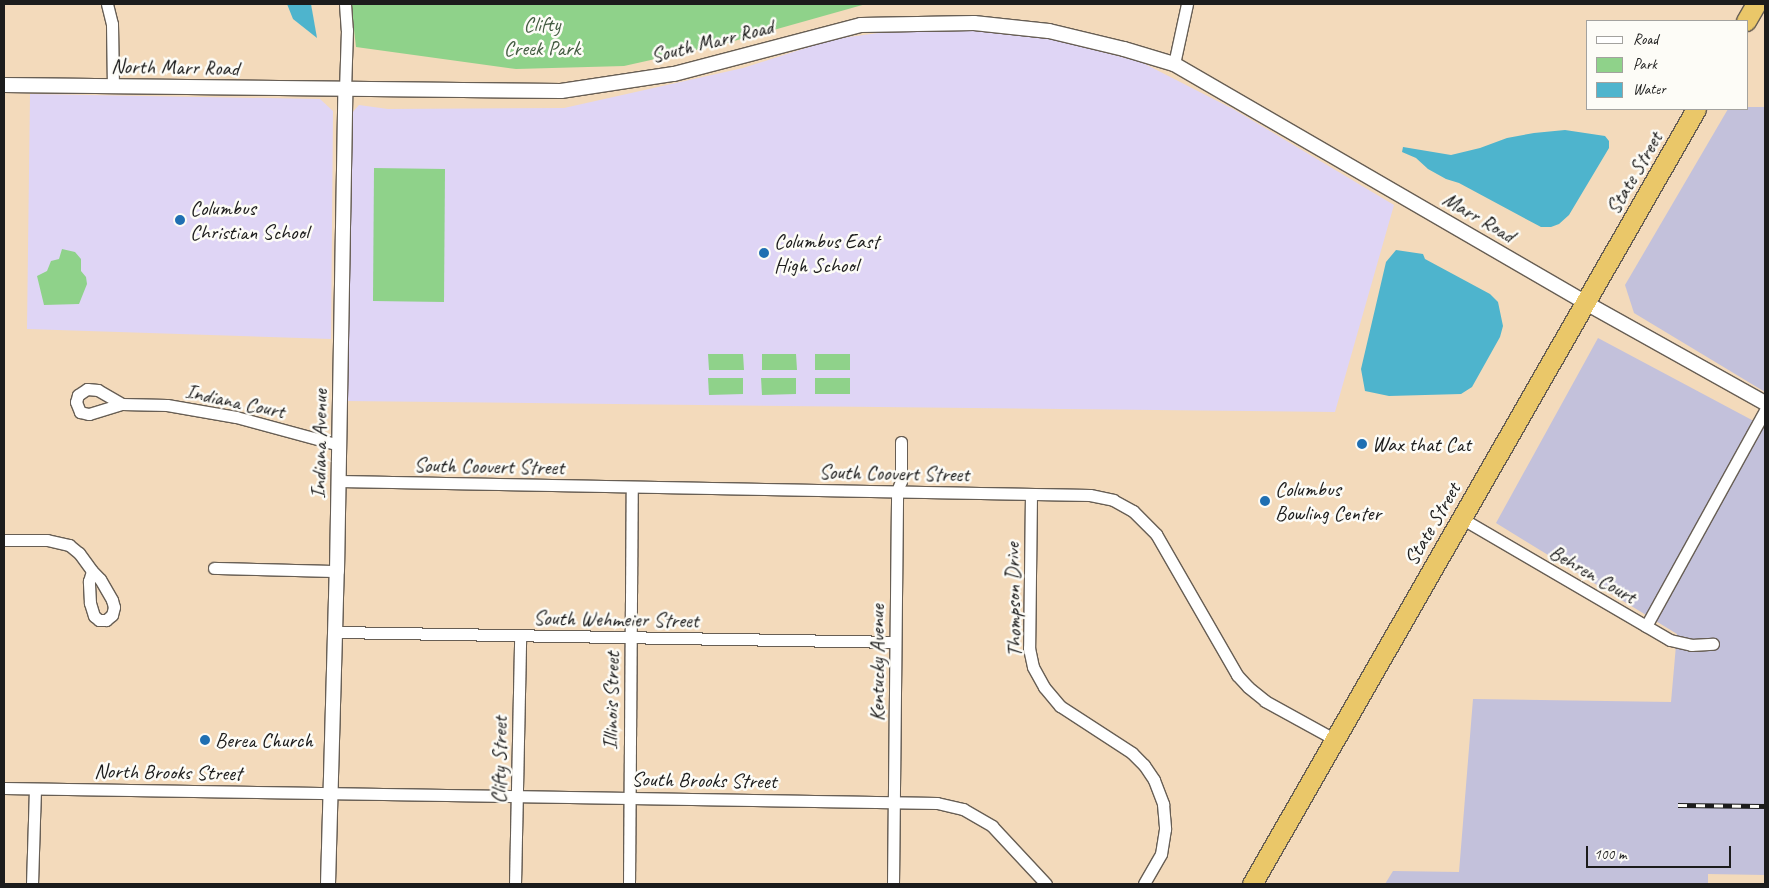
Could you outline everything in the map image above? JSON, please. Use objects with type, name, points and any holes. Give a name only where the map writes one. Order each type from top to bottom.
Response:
[{"type":"highway","points":[[1747,20],[1756,4]]},
{"type":"highway","name":"State Street","points":[[1252,884],[1695,110]]},
{"type":"street","points":[[107,4],[112,24],[113,86]]},
{"type":"street","name":"Indiana Avenue","points":[[328,884],[339,481],[347,30],[345,4]]},
{"type":"street","points":[[1174,64],[1187,4]]},
{"type":"street","name":"South Marr Road","points":[[345,90],[560,91],[674,74],[861,25],[974,23],[1049,32],[1124,48],[1174,64]]},
{"type":"street","name":"Marr Road","points":[[1174,64],[1586,303],[1765,403]]},
{"type":"street","name":"North Marr Road","points":[[4,85],[345,90]]},
{"type":"street","name":"Indiana Court","points":[[122,404],[167,405],[236,417],[339,445]]},
{"type":"street","points":[[1646,626],[1765,410]]},
{"type":"street","name":"Kentucky Avenue","points":[[894,884],[897,491],[901,481],[901,442]]},
{"type":"street","name":"South Coovert Street","points":[[339,481],[632,488],[1090,495],[1113,500],[1133,510],[1156,534],[1237,675],[1265,701],[1334,740]]},
{"type":"street","name":"Illinois Street","points":[[629,884],[628,797],[632,488]]},
{"type":"street","name":"Thompson Drive","points":[[1031,494],[1029,648],[1033,667],[1044,687],[1060,706],[1132,753],[1144,764],[1154,780],[1163,804],[1165,829],[1161,854],[1144,884]]},
{"type":"street","name":"Behren Court","points":[[1461,518],[1670,640],[1691,645],[1713,644]]},
{"type":"street","points":[[4,540],[47,540],[69,545],[79,553],[92,571]]},
{"type":"street","points":[[214,568],[337,571]]},
{"type":"street","name":"South Wehmeier Street","points":[[336,632],[895,642]]},
{"type":"street","name":"Clifty Street","points":[[515,884],[520,636]]},
{"type":"street","name":"North Brooks Street","points":[[4,788],[331,793]]},
{"type":"street","points":[[32,884],[35,789]]},
{"type":"street","name":"South Brooks Street","points":[[331,793],[937,803],[963,808],[992,826],[1046,884]]},
{"type":"shaded area","name":"Columbus East High School","points":[[960,29],[1052,39],[1141,62],[1233,109],[1394,205],[1335,412],[346,401],[351,114],[359,105],[388,109],[564,108],[743,68],[834,39],[886,32]]},
{"type":"shaded area","name":"Columbus Christian School","points":[[30,94],[320,99],[333,111],[331,339],[27,329]]},
{"type":"shaded area","points":[[1749,107],[1765,107],[1765,392],[1634,313],[1625,285],[1727,110],[1749,110]]},
{"type":"shaded area","points":[[1598,338],[1765,427],[1765,875],[1708,874],[1708,884],[1385,884],[1393,871],[1459,872],[1473,699],[1671,702],[1677,634],[1496,523]]},
{"type":"green space","name":"Clifty Creek Park","points":[[351,4],[866,4],[727,43],[624,66],[516,69],[356,47]]},
{"type":"green space","points":[[374,168],[445,169],[444,302],[373,301]]},
{"type":"green space","points":[[62,249],[75,252],[81,259],[81,271],[86,277],[87,284],[79,304],[44,305],[37,276],[47,271],[51,261],[59,259]]},
{"type":"green space","points":[[708,354],[743,354],[744,370],[709,370]]},
{"type":"green space","points":[[762,354],[796,354],[797,370],[762,370]]},
{"type":"green space","points":[[815,354],[850,354],[850,370],[815,370]]},
{"type":"green space","points":[[708,378],[743,378],[743,394],[709,395]]},
{"type":"green space","points":[[761,378],[796,378],[796,394],[762,395]]},
{"type":"green space","points":[[815,378],[850,378],[850,394],[815,394]]},
{"type":"water","points":[[287,4],[311,4],[317,38],[293,19]]},
{"type":"water","points":[[1565,130],[1605,136],[1609,141],[1609,148],[1569,215],[1559,224],[1551,227],[1541,227],[1459,183],[1446,179],[1428,169],[1416,158],[1402,152],[1403,147],[1451,155],[1480,148],[1507,138]]},
{"type":"water","points":[[1396,250],[1423,254],[1425,259],[1490,294],[1498,302],[1503,326],[1500,337],[1472,387],[1461,394],[1389,396],[1365,391],[1361,369],[1386,262]]},
{"type":"railway","points":[[1678,805],[1765,806]]},
{"type":"place","name":"Columbus Christian School","points":[[180,220]]},
{"type":"place","name":"Columbus East High School","points":[[764,253]]},
{"type":"place","name":"Wax that Cat","points":[[1362,444]]},
{"type":"place","name":"Columbus Bowling Center","points":[[1265,501]]},
{"type":"place","name":"Berea Church","points":[[205,740]]}]
